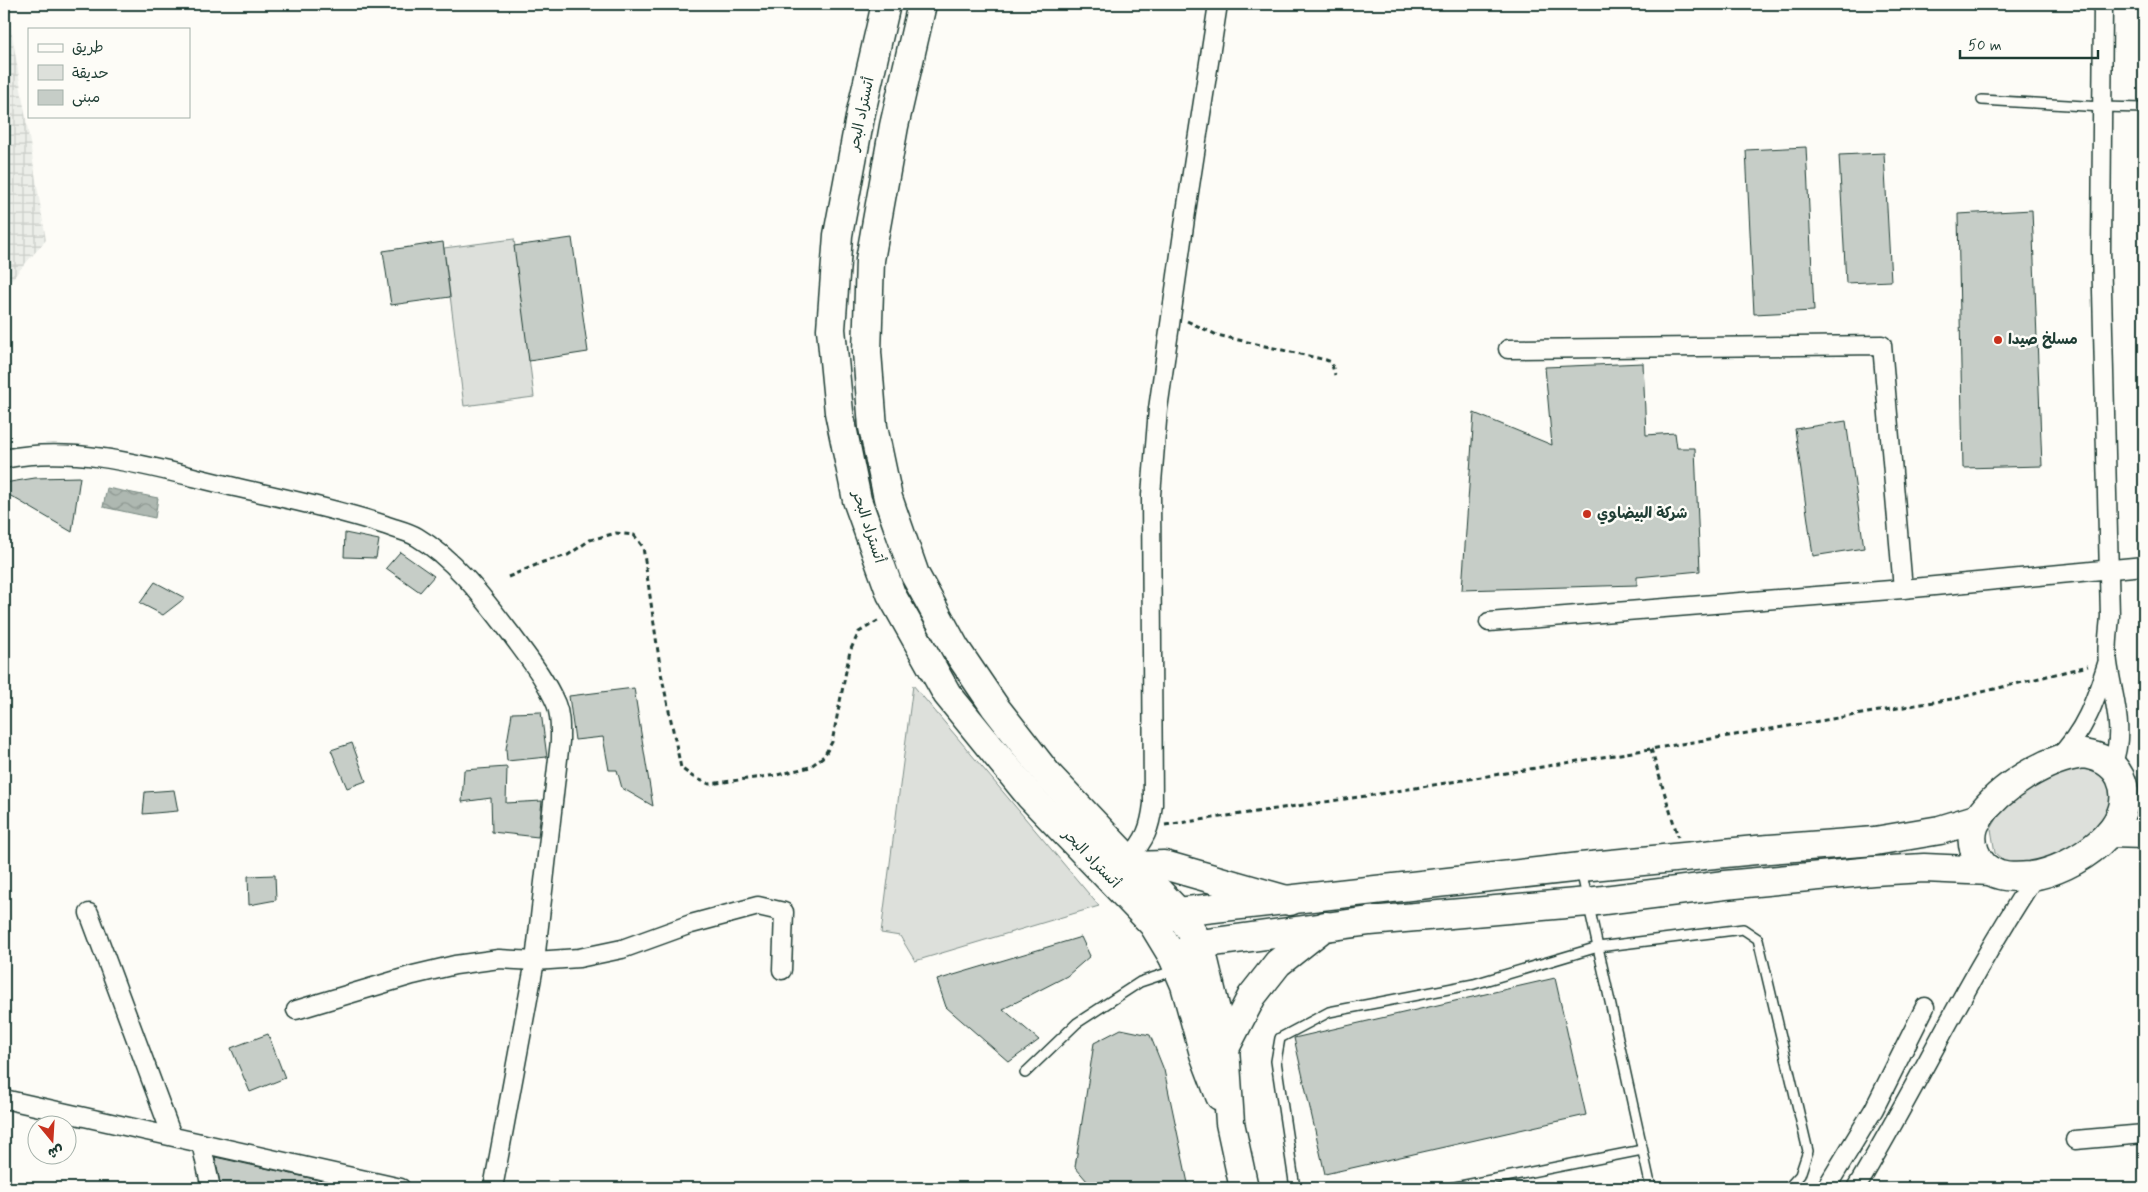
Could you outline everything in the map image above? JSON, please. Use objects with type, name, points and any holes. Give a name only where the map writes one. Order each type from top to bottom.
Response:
[{"type":"main road","name":"أتستراد البحر","points":[[886,4],[861,112],[838,235],[831,329],[839,412],[857,500],[891,594],[947,694],[1030,796],[1153,924],[1176,963],[1185,984],[1204,1054],[1230,1124]]},
{"type":"main road","name":"أتستراد البحر","points":[[922,4],[894,126],[870,260],[867,352],[873,427],[888,498],[915,575],[955,648],[995,707],[1048,775],[1178,912],[1200,944]]},
{"type":"main road","points":[[1176,963],[1200,944],[1325,926],[1588,902],[1725,885],[1924,868],[1991,871],[2009,877],[2036,875],[2071,864],[2091,850],[2109,833],[2124,805],[2125,774],[2094,756],[2083,754],[2056,761],[2014,784],[1979,818],[1973,834],[1972,843],[1978,859],[1991,871]]},
{"type":"main road","points":[[1153,924],[1178,912],[1581,867],[1875,841],[1940,830],[1979,818]]},
{"type":"main road","points":[[2109,833],[2144,834]]},
{"type":"main road","points":[[1132,863],[1164,865],[1290,901]]},
{"type":"main road","points":[[1225,1048],[1252,996],[1278,963],[1325,926]]},
{"type":"main road","points":[[1200,944],[1225,1048],[1230,1124],[1244,1188]]},
{"type":"street","points":[[1132,863],[1150,827],[1153,804],[1151,495],[1158,409],[1218,4]]},
{"type":"street","points":[[2105,5],[2102,107],[2102,250],[2110,616],[2108,661],[2119,726],[2118,747],[2125,774]]},
{"type":"street","points":[[1508,349],[1882,345],[1902,589]]},
{"type":"street","points":[[4,459],[19,456],[94,456],[150,466],[232,487],[324,507],[364,518],[414,536],[433,547],[484,599],[546,683],[557,706],[560,741],[535,961],[493,1188]]},
{"type":"street","points":[[1489,622],[1902,589],[2144,566]]},
{"type":"street","points":[[2056,761],[2078,736],[2087,720],[2095,703],[2108,661]]},
{"type":"street","points":[[1856,1188],[1892,1129],[2004,925],[2036,875]]},
{"type":"street","points":[[296,1010],[413,975],[455,965],[499,959],[535,961],[580,958],[622,949],[691,924],[758,906],[784,912],[782,970]]},
{"type":"street","points":[[89,913],[172,1136]]},
{"type":"street","points":[[1826,1188],[1874,1109],[1925,1008]]},
{"type":"street","points":[[4,1099],[401,1188]]},
{"type":"street","points":[[2075,1140],[2144,1134]]},
{"type":"street","points":[[200,1143],[210,1188]]},
{"type":"lane","points":[[1982,100],[2144,108]]},
{"type":"lane","points":[[1581,867],[1651,1188]]},
{"type":"lane","points":[[1295,1188],[1276,1061],[1280,1038],[1329,1012],[1474,984],[1598,947],[1744,929],[1758,939],[1808,1152],[1800,1175],[1788,1188]]},
{"type":"lane","points":[[1025,1073],[1077,1023],[1140,982],[1176,963]]},
{"type":"lane","points":[[1450,1188],[1642,1150]]},
{"type":"path","points":[[1172,312],[1217,335],[1326,360],[1331,362],[1335,375]]},
{"type":"path","points":[[508,577],[542,562],[568,554],[590,540],[616,533],[634,535],[643,547],[661,673],[681,768],[693,777],[709,784],[777,775],[810,767],[824,756],[832,742],[850,651],[859,632],[875,622],[900,611]]},
{"type":"path","points":[[1150,827],[1373,795],[1958,698],[2108,661]]},
{"type":"path","points":[[1652,749],[1684,857]]},
{"type":"shaded area","points":[[4,4],[7,4],[46,240],[4,288]]},
{"type":"green space","points":[[514,239],[534,397],[464,406],[444,248]]},
{"type":"green space","points":[[913,685],[1099,906],[915,961],[900,936],[881,933]]},
{"type":"green space","points":[[2074,763],[2096,768],[2111,786],[2113,808],[2100,829],[2060,857],[2014,870],[1995,853],[1991,829],[1999,815],[2030,783]]},
{"type":"water","points":[[107,488],[158,498],[155,518],[103,507]]},
{"type":"building","points":[[1806,147],[1814,311],[1754,314],[1746,150]]},
{"type":"building","points":[[1884,153],[1891,281],[1846,283],[1839,155]]},
{"type":"building","name":"مسلخ صيدا","points":[[2032,210],[2042,466],[1963,468],[1958,214]]},
{"type":"building","points":[[572,238],[588,352],[529,361],[514,246]]},
{"type":"building","points":[[443,242],[450,297],[391,305],[383,251]]},
{"type":"building","points":[[1643,363],[1646,435],[1675,433],[1677,448],[1695,448],[1700,571],[1637,577],[1637,585],[1462,590],[1474,413],[1552,445],[1545,367]]},
{"type":"building","points":[[1846,421],[1864,548],[1813,556],[1795,429]]},
{"type":"building","points":[[80,477],[72,532],[4,492],[4,483],[35,478]]},
{"type":"building","points":[[345,533],[379,540],[376,558],[344,557]]},
{"type":"building","points":[[400,552],[434,576],[420,592],[386,568]]},
{"type":"building","points":[[155,582],[185,598],[163,615],[140,603]]},
{"type":"building","points":[[634,688],[653,806],[622,788],[617,770],[609,770],[603,737],[575,740],[569,696]]},
{"type":"building","points":[[541,712],[547,757],[507,761],[506,749],[512,713]]},
{"type":"building","points":[[352,743],[366,781],[347,788],[331,750]]},
{"type":"building","points":[[507,767],[506,803],[542,801],[538,837],[492,832],[491,798],[462,802],[464,770]]},
{"type":"building","points":[[174,790],[178,811],[143,814],[145,792]]},
{"type":"building","points":[[275,875],[276,900],[249,905],[248,876]]},
{"type":"building","points":[[1081,937],[1090,956],[1067,976],[1003,1009],[1039,1040],[1009,1062],[946,1007],[937,980]]},
{"type":"building","points":[[1555,978],[1586,1115],[1325,1174],[1294,1038]]},
{"type":"building","points":[[1121,1029],[1150,1035],[1164,1070],[1189,1188],[1093,1188],[1075,1167],[1094,1043]]},
{"type":"building","points":[[268,1034],[285,1078],[250,1092],[231,1048]]},
{"type":"building","points":[[215,1157],[341,1185],[340,1188],[221,1188]]},
{"type":"place","name":"مسلخ صيدا","points":[[1998,340]]},
{"type":"place","name":"شركة البيضاوي","points":[[1587,514]]}]
